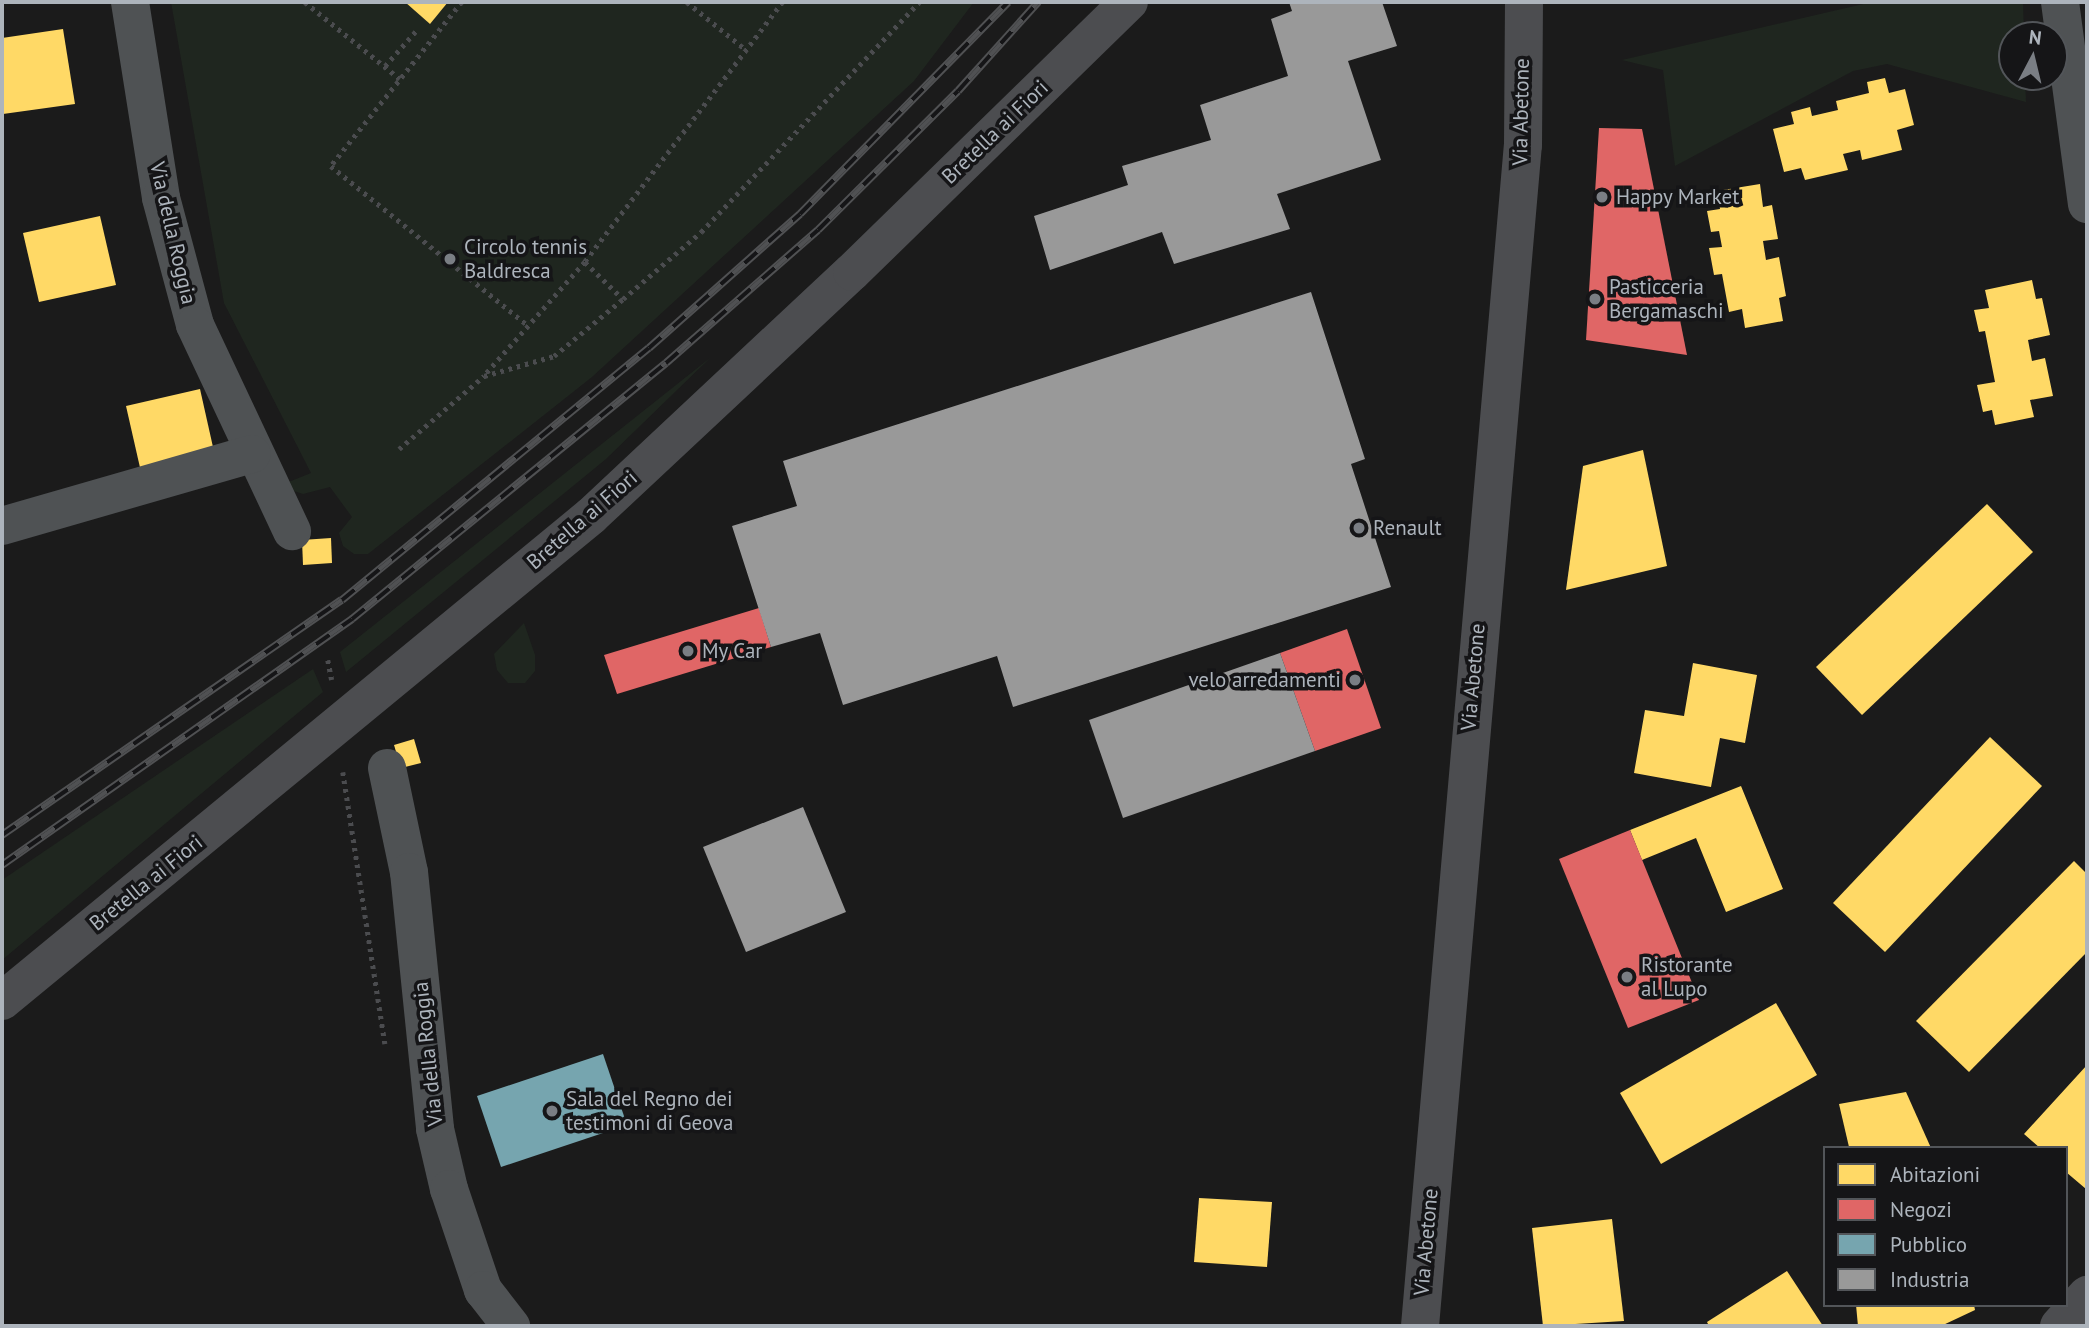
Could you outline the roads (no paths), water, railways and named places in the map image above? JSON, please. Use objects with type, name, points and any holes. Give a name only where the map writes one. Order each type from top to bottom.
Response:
[{"type":"main road","name":"Bretella ai Fiori","points":[[2,1001],[591,516],[852,272],[1129,2]]},
{"type":"main road","name":"Via Abetone","points":[[1419,1326],[1523,145],[1519,10]]},
{"type":"main road","points":[[2059,1326],[2087,1295]]},
{"type":"street","name":"Via della Roggia","points":[[130,2],[161,198],[195,325],[252,454],[292,531]]},
{"type":"street","points":[[2060,2],[2087,204]]},
{"type":"street","points":[[2,526],[252,454]]},
{"type":"street","name":"Via della Roggia","points":[[387,768],[410,872],[438,1141],[449,1189],[483,1290],[511,1326]]},
{"type":"railway","points":[[2,835],[342,600],[649,348],[800,214],[1008,2]]},
{"type":"railway","points":[[2,865],[352,619],[666,363],[818,230],[958,91],[1038,2]]},
{"type":"place","name":"Happy Market","points":[[1602,197]]},
{"type":"place","name":"Circolo tennis Baldresca","points":[[450,259]]},
{"type":"place","name":"Pasticceria Bergamaschi","points":[[1595,299]]},
{"type":"place","name":"Renault","points":[[1359,528]]},
{"type":"place","name":"My Car","points":[[688,651]]},
{"type":"place","name":"velo arredamenti","points":[[1355,680]]},
{"type":"place","name":"Ristorante al Lupo","points":[[1627,977]]},
{"type":"place","name":"Sala del Regno dei testimoni di Geova","points":[[552,1111]]}]
